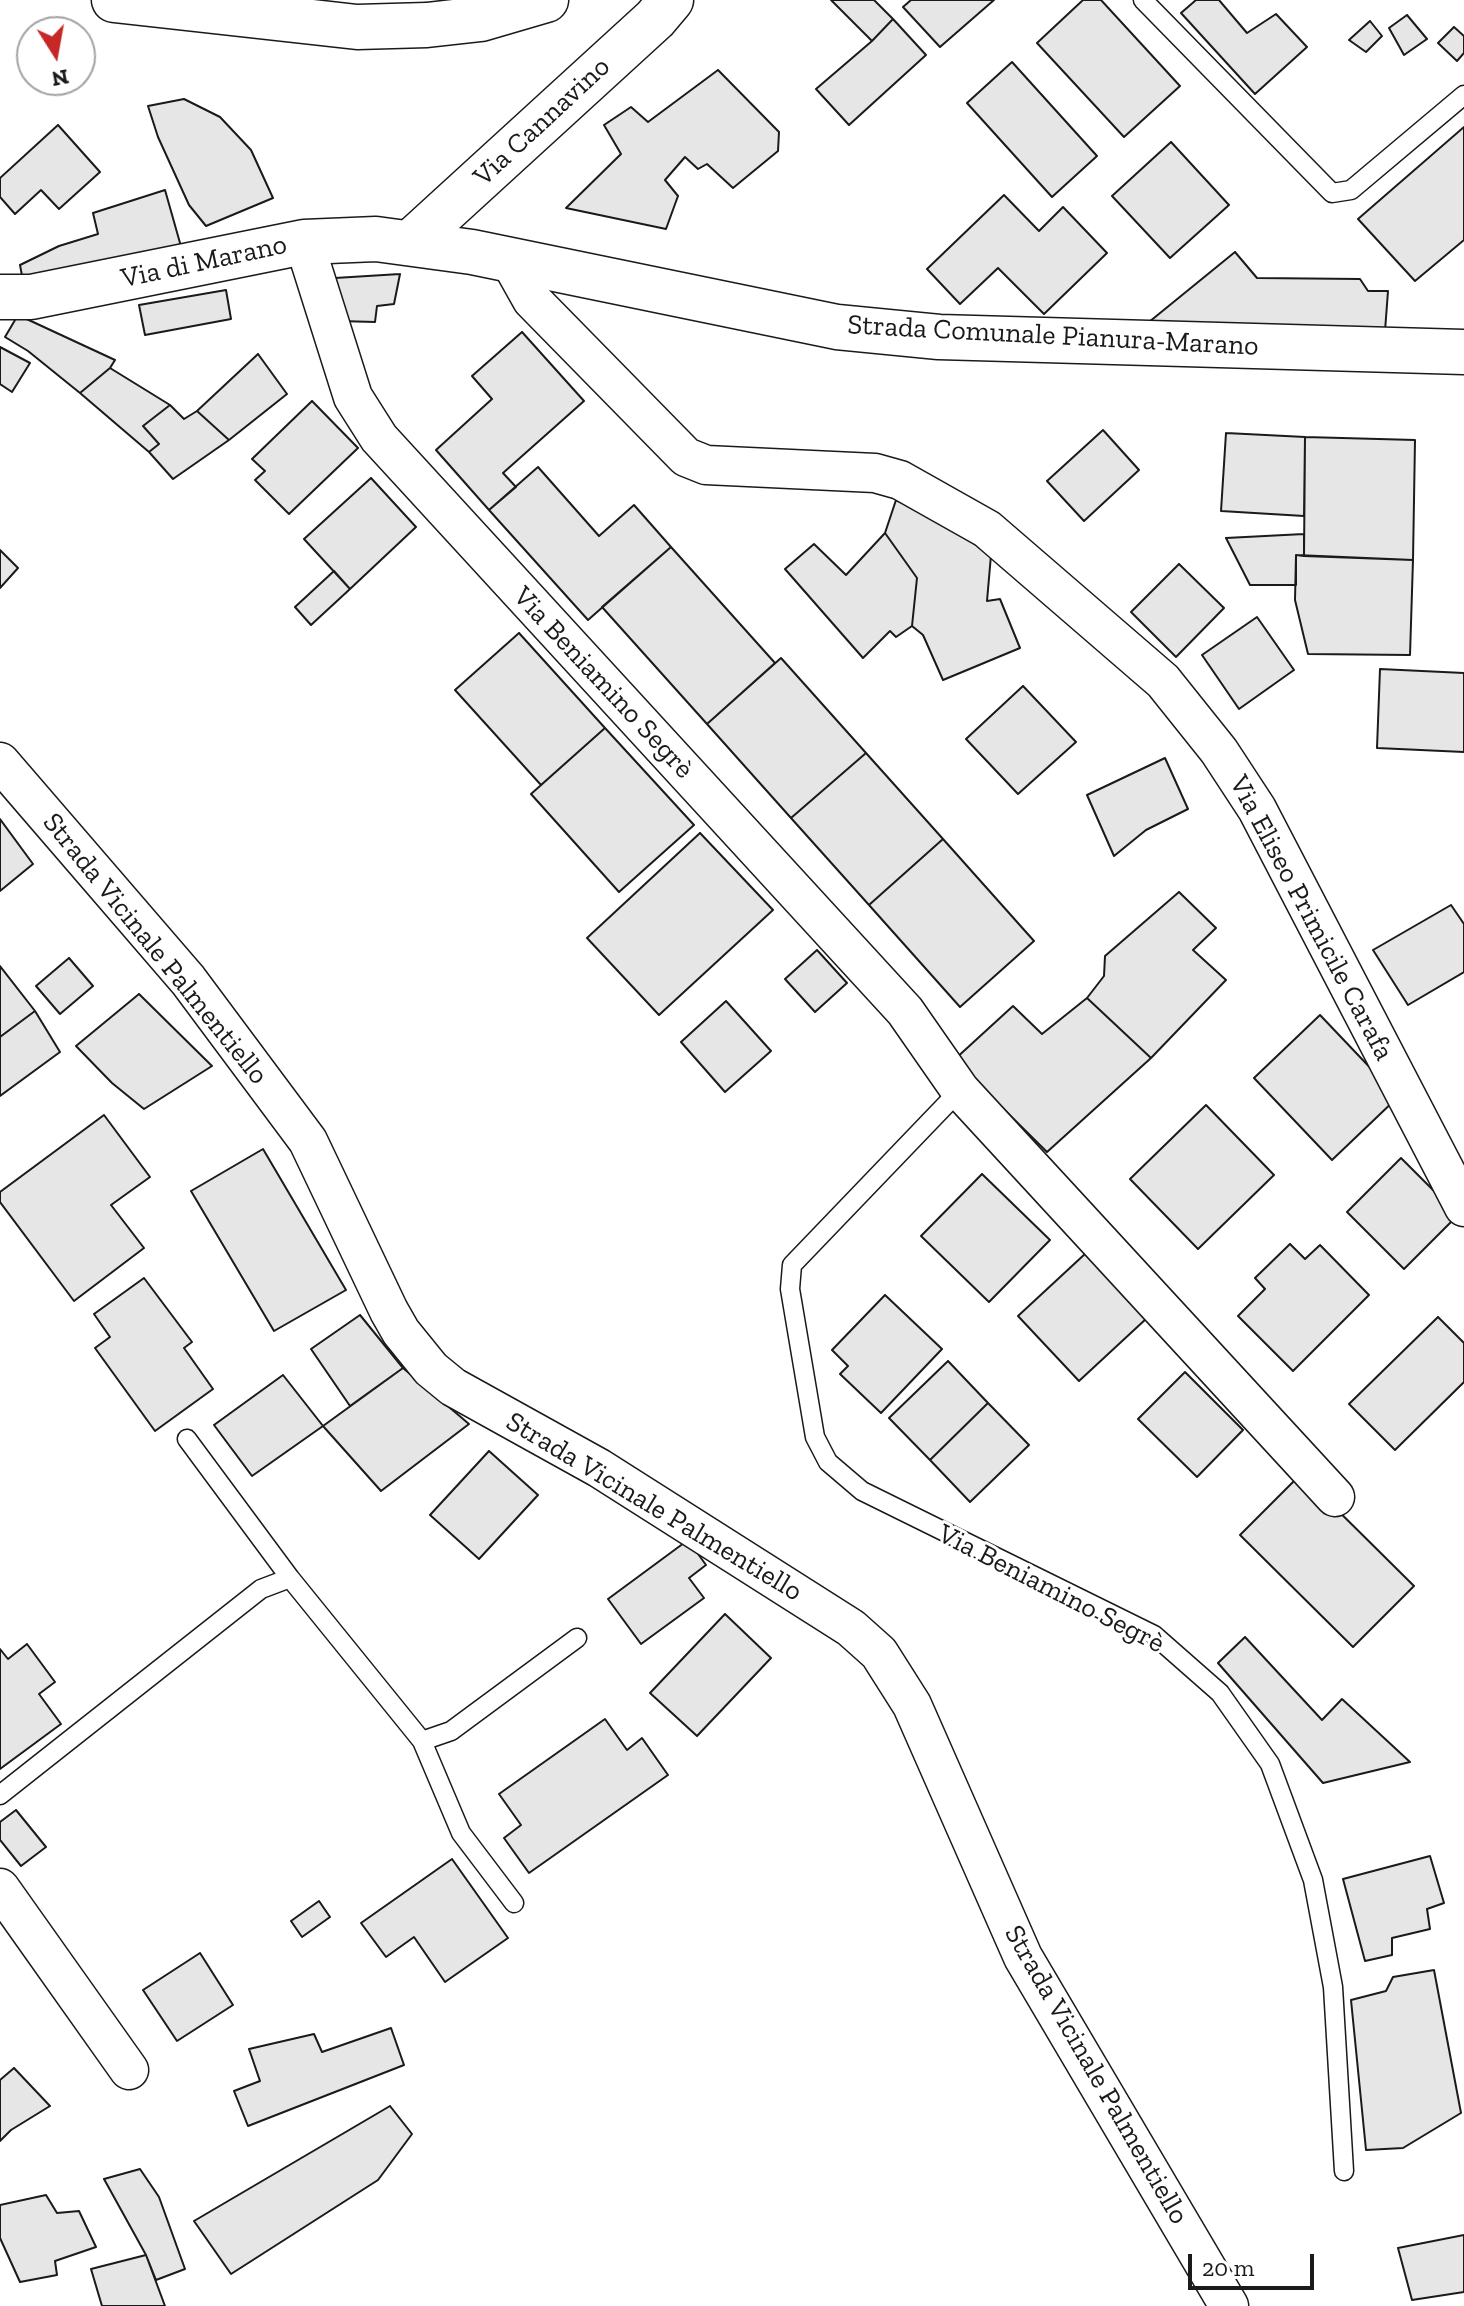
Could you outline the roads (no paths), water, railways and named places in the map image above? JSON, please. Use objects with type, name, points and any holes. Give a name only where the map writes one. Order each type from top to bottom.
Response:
[{"type":"street","points":[[114,0],[357,27],[427,25],[481,19],[546,0]]},
{"type":"street","name":"Via Cannavino","points":[[410,243],[655,19],[671,0]]},
{"type":"street","name":"Via di Marano","points":[[0,297],[31,297],[304,242],[376,239],[410,243]]},
{"type":"street","name":"Via Beniamino Segrè","points":[[304,242],[353,397],[379,438],[905,1011],[960,1090],[1335,1497]]},
{"type":"street","name":"Strada Comunale Pianura-Marano","points":[[410,243],[509,259],[837,327],[910,334],[1464,352]]},
{"type":"street","name":"Via Eliseo Primicile Carafa","points":[[509,259],[532,300],[686,457],[706,465],[875,473],[900,480],[987,529],[1163,681],[1219,751],[1257,809],[1464,1207]]},
{"type":"street","name":"Strada Vicinale Palmentiello","points":[[0,762],[188,980],[308,1141],[389,1311],[401,1332],[431,1369],[466,1395],[599,1468],[838,1620],[879,1653],[912,1705],[1023,1957],[1229,2306]]},
{"type":"street","points":[[0,1888],[129,2070]]},
{"type":"lane","points":[[1143,0],[1332,193],[1351,190],[1464,95]]},
{"type":"lane","name":"Via Beniamino Segrè","points":[[960,1090],[792,1265],[790,1289],[815,1437],[828,1462],[862,1491],[1154,1635],[1220,1693],[1270,1764],[1313,1880],[1333,1987],[1344,2171]]},
{"type":"lane","points":[[187,1439],[290,1578],[422,1741],[461,1833],[514,1903]]},
{"type":"lane","points":[[0,1795],[261,1589],[290,1578]]},
{"type":"lane","points":[[422,1741],[451,1731],[577,1638]]}]
